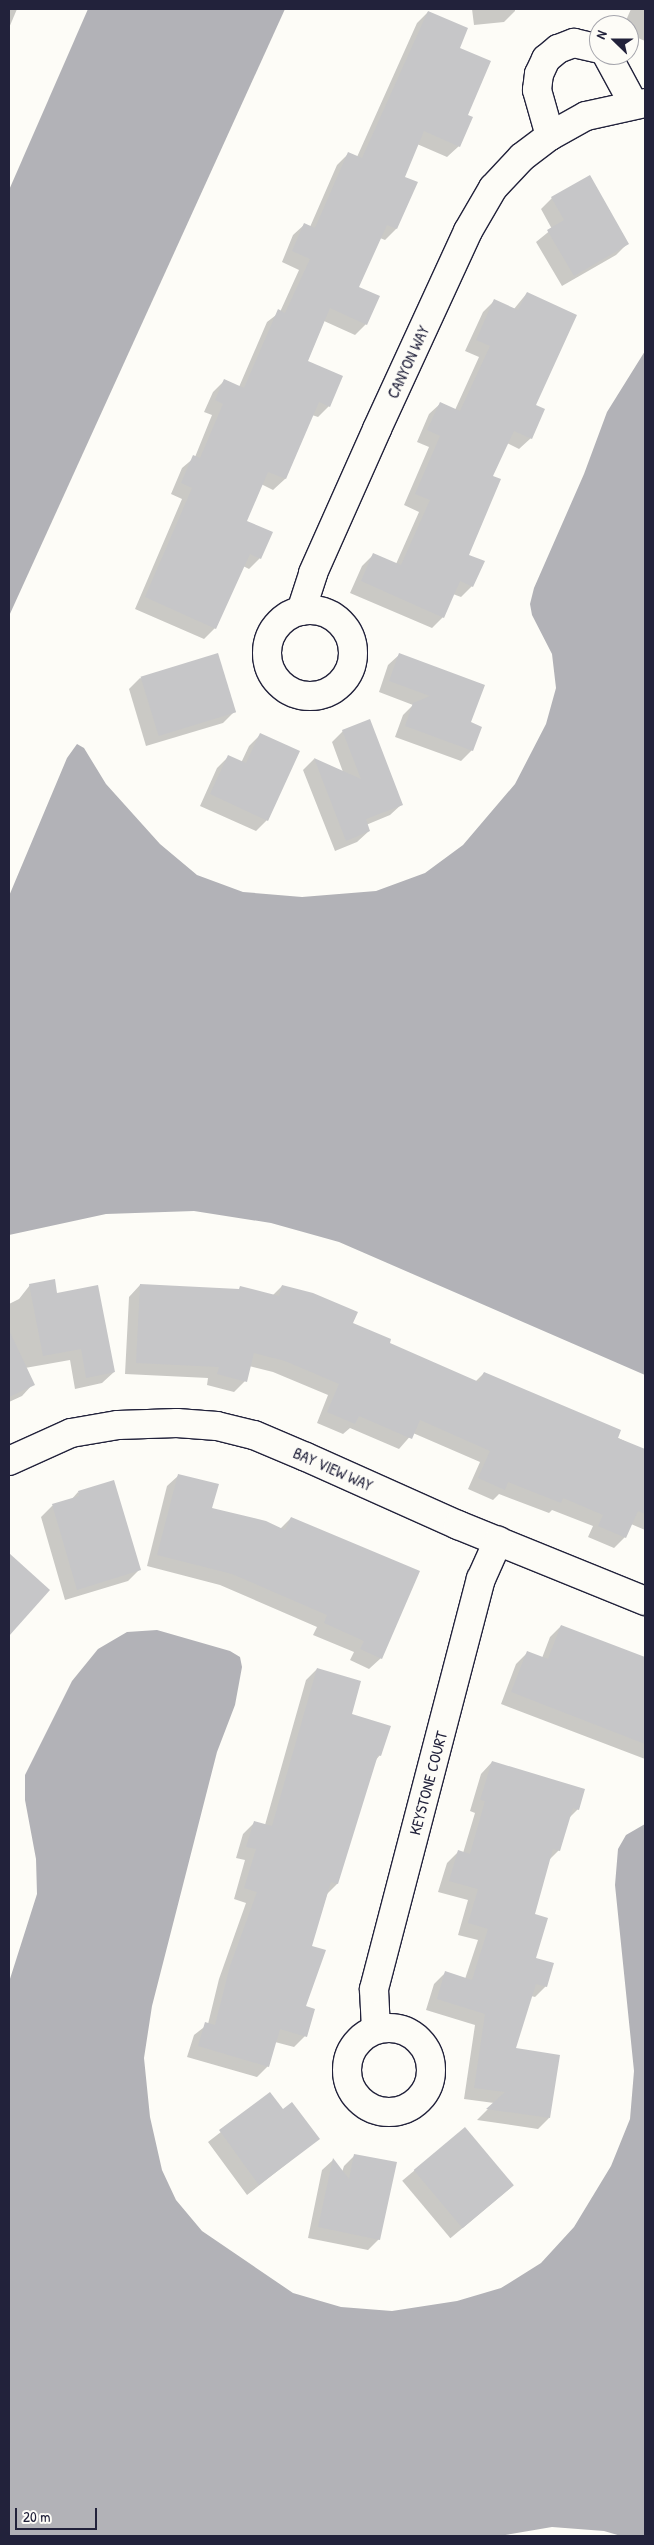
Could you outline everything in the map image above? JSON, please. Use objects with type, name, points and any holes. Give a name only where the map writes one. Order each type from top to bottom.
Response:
[{"type":"street","points":[[550,136],[537,90],[539,74],[546,59],[558,48],[574,43],[589,47]]},
{"type":"street","name":"CANYON WAY","points":[[301,611],[312,573],[468,231],[493,188],[522,157],[550,136],[586,116],[639,103],[614,65]]},
{"type":"street","name":"BAY VIEW WAY","points":[[9,1461],[71,1433],[177,1423],[217,1426],[254,1435],[306,1456],[498,1541],[645,1601]]},
{"type":"street","name":"KEYSTONE COURT","points":[[376,2029],[374,1989],[481,1578],[498,1541]]},
{"type":"shaded area","points":[[88,9],[285,9],[9,616],[9,190]]},
{"type":"shaded area","points":[[645,351],[645,1375],[339,1242],[271,1223],[194,1211],[106,1214],[9,1235],[9,896],[67,758],[77,744],[84,748],[106,784],[160,844],[197,875],[243,892],[302,897],[376,891],[425,873],[463,845],[515,784],[546,724],[556,688],[552,654],[532,615],[530,604],[534,588],[584,474],[607,412]]},
{"type":"shaded area","points":[[157,1630],[230,1651],[240,1657],[242,1667],[235,1705],[217,1752],[152,2006],[144,2058],[150,2117],[162,2170],[176,2200],[202,2231],[293,2293],[341,2307],[392,2311],[457,2301],[501,2288],[541,2263],[574,2227],[611,2166],[630,2119],[634,2071],[615,1885],[618,1849],[626,1835],[645,1824],[645,2536],[621,2536],[604,2531],[552,2527],[499,2536],[9,2536],[9,1982],[37,1894],[36,1859],[25,1800],[25,1775],[72,1681],[98,1649],[127,1632]]},
{"type":"building","points":[[428,11],[468,28],[460,48],[491,61],[468,115],[473,117],[460,147],[424,131],[405,177],[418,182],[397,229],[387,225],[359,287],[380,296],[367,325],[330,308],[308,361],[343,376],[330,407],[319,402],[286,479],[268,472],[247,521],[273,532],[261,559],[250,554],[216,629],[145,597],[192,488],[181,483],[193,455],[200,458],[223,404],[215,400],[224,379],[244,388],[278,309],[285,313],[310,259],[292,251],[304,223],[315,228],[348,152],[362,158]]},
{"type":"building","points":[[590,175],[629,244],[574,276],[547,230],[564,220],[551,197]]},
{"type":"building","points":[[527,292],[577,315],[536,405],[545,409],[532,439],[514,431],[493,476],[501,479],[469,555],[485,561],[473,587],[460,581],[444,618],[361,581],[373,553],[401,565],[430,500],[415,494],[440,436],[427,430],[440,402],[460,411],[490,346],[476,340],[494,299],[518,310]]},
{"type":"building","points":[[218,653],[236,712],[159,736],[141,677]]},
{"type":"building","points":[[399,653],[485,685],[471,722],[482,727],[473,751],[405,726],[413,703],[430,696],[389,681]]},
{"type":"building","points":[[370,719],[403,805],[366,819],[370,831],[346,841],[314,758],[361,779],[342,730]]},
{"type":"building","points":[[260,733],[300,751],[268,821],[210,794],[228,755],[246,763]]},
{"type":"building","points":[[55,1279],[57,1293],[98,1285],[115,1372],[86,1378],[81,1349],[43,1356],[29,1284]]},
{"type":"building","points":[[140,1284],[239,1289],[240,1286],[279,1296],[282,1285],[313,1293],[358,1312],[353,1323],[391,1339],[390,1343],[479,1382],[484,1372],[621,1430],[618,1438],[645,1449],[645,1514],[638,1511],[626,1538],[598,1526],[603,1515],[563,1498],[561,1503],[508,1482],[505,1490],[478,1478],[490,1451],[420,1420],[412,1439],[359,1416],[355,1424],[327,1412],[339,1384],[285,1361],[254,1353],[247,1382],[217,1374],[219,1367],[136,1363]]},
{"type":"building","points":[[9,1330],[35,1385],[9,1397]]},
{"type":"building","points":[[178,1474],[219,1484],[212,1508],[266,1521],[285,1530],[291,1517],[420,1571],[382,1659],[360,1649],[364,1641],[324,1623],[327,1615],[232,1574],[157,1555]]},
{"type":"building","points":[[114,1480],[141,1570],[77,1590],[52,1504],[79,1496],[78,1491]]},
{"type":"building","points":[[9,1553],[50,1590],[9,1636]]},
{"type":"building","points":[[561,1625],[645,1657],[645,1744],[511,1692],[527,1651],[548,1659]]},
{"type":"building","points":[[317,1668],[361,1681],[352,1714],[391,1726],[381,1756],[378,1755],[338,1884],[331,1882],[312,1946],[326,1950],[306,2006],[315,2009],[307,2037],[280,2029],[269,2067],[198,2046],[205,2022],[215,2025],[230,1966],[257,1892],[244,1888],[256,1849],[246,1847],[254,1821],[272,1826]]},
{"type":"building","points":[[492,1761],[585,1789],[579,1810],[573,1808],[560,1851],[553,1849],[535,1914],[548,1918],[536,1958],[554,1963],[547,1987],[536,1984],[516,2048],[560,2055],[550,2118],[486,2109],[505,2092],[474,2088],[485,2014],[437,1999],[445,1971],[472,1980],[488,1929],[468,1923],[478,1889],[449,1881],[458,1850],[470,1854],[485,1801],[480,1800]]},
{"type":"building","points":[[270,2092],[283,2109],[292,2102],[320,2139],[259,2185],[219,2130]]},
{"type":"building","points":[[465,2127],[514,2185],[463,2228],[414,2170]]},
{"type":"building","points":[[354,2154],[397,2162],[380,2240],[318,2227],[333,2158],[349,2179]]}]
